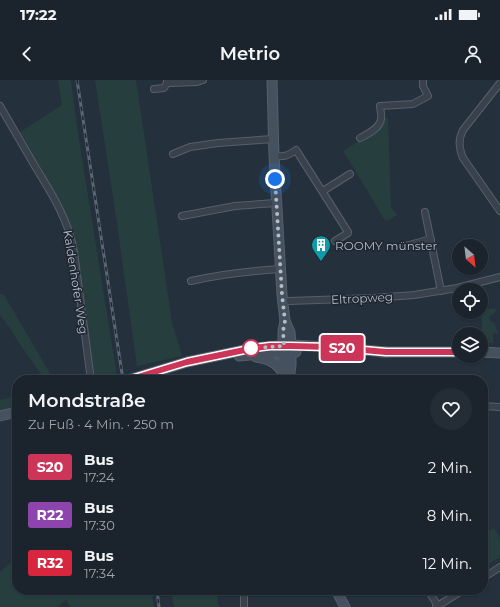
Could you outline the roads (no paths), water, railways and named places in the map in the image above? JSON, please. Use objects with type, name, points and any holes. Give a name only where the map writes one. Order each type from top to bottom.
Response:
[{"type":"main road","points":[[272,80],[273,139],[282,303],[285,321],[290,332],[287,349],[286,375]]},
{"type":"main road","points":[[144,375],[174,366],[254,348],[330,353],[452,352]]},
{"type":"main road","points":[[242,356],[287,349]]},
{"type":"main road","points":[[488,352],[500,353]]},
{"type":"main road","points":[[219,355],[260,358],[272,361],[280,368],[284,375]]},
{"type":"main road","points":[[0,416],[12,413]]},
{"type":"main road","points":[[339,595],[345,607]]},
{"type":"street","points":[[154,89],[164,88],[167,82],[197,82],[203,80]]},
{"type":"street","points":[[373,106],[413,104],[428,96],[422,80]]},
{"type":"street","points":[[500,83],[463,130],[460,135],[459,144],[463,158],[500,211]]},
{"type":"street","name":"Kaldenhofer Weg","points":[[0,106],[53,196],[70,234],[74,252],[90,375]]},
{"type":"street","points":[[360,138],[374,130],[380,122],[380,106]]},
{"type":"street","points":[[173,154],[190,147],[273,139]]},
{"type":"street","points":[[274,156],[287,156],[296,150],[348,232],[336,240]]},
{"type":"street","points":[[323,191],[350,174]]},
{"type":"street","points":[[182,216],[235,206],[276,203]]},
{"type":"street","points":[[425,212],[441,291]]},
{"type":"street","points":[[402,247],[431,239]]},
{"type":"street","points":[[191,281],[257,270],[280,269]]},
{"type":"street","name":"Eltropweg","points":[[282,303],[398,296],[441,291],[500,277]]},
{"type":"street","points":[[488,406],[500,407]]},
{"type":"street","points":[[488,575],[500,567]]},
{"type":"street","points":[[244,595],[244,607]]},
{"type":"street","points":[[431,595],[437,607],[455,595]]},
{"type":"railway","points":[[77,80],[122,375]]},
{"type":"railway","points":[[158,595],[159,607]]},
{"type":"place","name":"ROOMY münster","points":[[321,262]]}]
